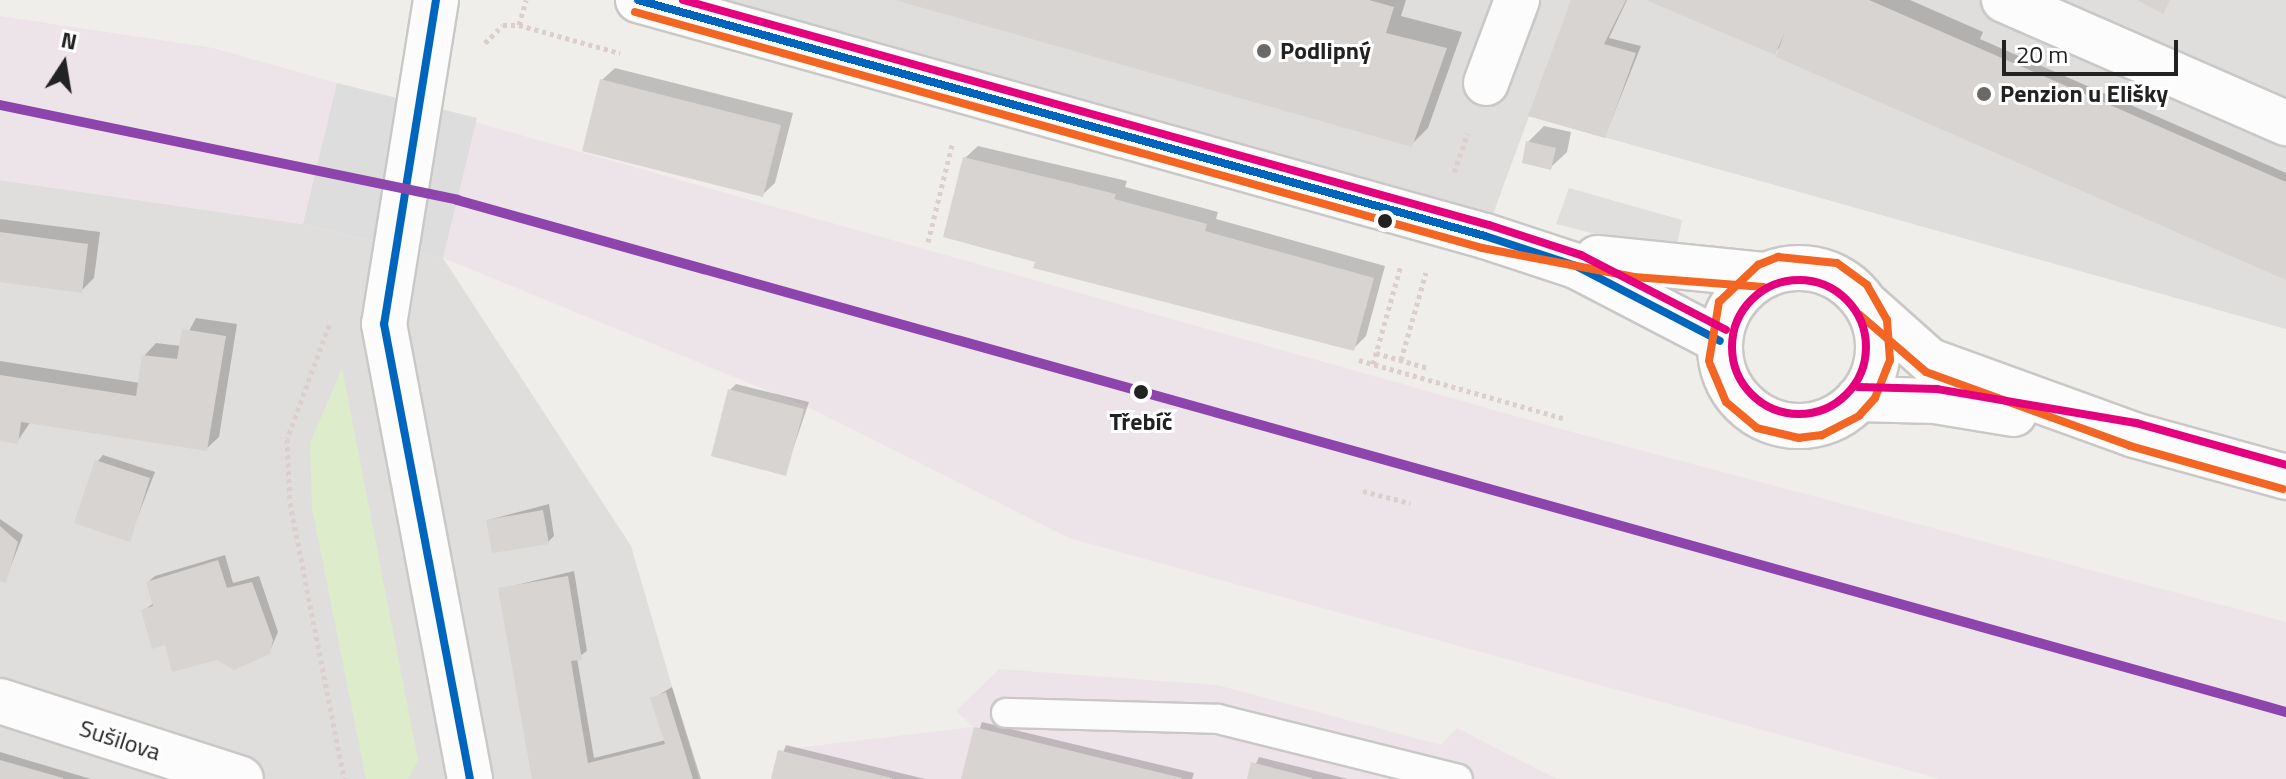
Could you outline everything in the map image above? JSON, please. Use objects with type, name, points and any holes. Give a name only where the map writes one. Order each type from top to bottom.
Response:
[{"type":"street","points":[[436,0],[385,310],[470,779]]},
{"type":"street","points":[[638,0],[1485,236],[1588,271],[1720,341]]},
{"type":"street","points":[[1486,83],[1517,0]]},
{"type":"street","points":[[2004,0],[2286,123]]},
{"type":"street","points":[[1485,236],[1636,265],[1765,275],[1797,268],[1831,274],[1930,361],[2134,435],[2286,477]]},
{"type":"street","points":[[1765,275],[1739,295],[1720,341],[1731,386],[1764,418],[1819,423],[1858,399],[1878,358],[1868,306]]},
{"type":"street","points":[[1858,399],[1935,401],[2134,435]]},
{"type":"street","name":"Sušilova","points":[[0,701],[241,779]]},
{"type":"lane","points":[[1006,713],[1218,719],[1458,779]]},
{"type":"path","points":[[479,50],[503,25],[519,25],[526,0]]},
{"type":"path","points":[[928,242],[952,145]]},
{"type":"path","points":[[1373,364],[1401,265]]},
{"type":"path","points":[[344,779],[290,503],[287,439],[324,333],[344,305],[385,310]]},
{"type":"path","points":[[1376,353],[1428,368]]},
{"type":"path","points":[[1359,360],[1563,418]]},
{"type":"path","points":[[1363,491],[1410,503]]},
{"type":"shaded area","points":[[638,0],[2286,0],[2286,329],[1529,116],[1485,236]]},
{"type":"shaded area","points":[[0,16],[213,48],[1561,429],[2286,622],[2286,779],[1940,779],[1069,538],[810,408],[443,258],[303,224],[0,180]]},
{"type":"shaded area","points":[[0,180],[303,224],[443,258],[631,546],[699,779],[0,779]]},
{"type":"shaded area","points":[[1569,188],[1682,220],[1675,254],[1556,224]]},
{"type":"shaded area","points":[[999,669],[1217,685],[1441,745],[1457,728],[1557,779],[771,779],[778,750],[973,727],[956,711]]},
{"type":"green space","points":[[342,368],[418,760],[408,779],[366,779],[312,508],[310,443]]},
{"type":"pier","points":[[337,83],[477,118],[443,258],[303,224]]},
{"type":"building","points":[[895,0],[1369,0],[1394,7],[1386,33],[1447,48],[1412,147]]},
{"type":"building","points":[[1571,0],[1626,0],[1604,44],[1636,53],[1605,138],[1528,116]]},
{"type":"building","points":[[1646,0],[1869,0],[2133,115],[2286,182],[2286,280],[1776,57],[1784,34],[1775,55]]},
{"type":"building","points":[[2137,0],[2170,0],[2163,14]]},
{"type":"building","points":[[600,79],[781,125],[763,197],[582,151]]},
{"type":"building","points":[[1526,141],[1556,148],[1551,170],[1522,163]]},
{"type":"building","points":[[963,157],[1116,194],[1114,199],[1207,224],[1205,231],[1374,278],[1354,351],[1033,268],[1035,262],[943,237]]},
{"type":"building","points":[[0,232],[88,244],[82,293],[0,282]]},
{"type":"building","points":[[182,329],[226,336],[207,451],[21,422],[18,444],[0,441],[0,375],[136,396],[142,355],[177,359]]},
{"type":"building","points":[[728,389],[804,409],[786,476],[711,456]]},
{"type":"building","points":[[95,460],[150,478],[130,542],[74,523]]},
{"type":"building","points":[[543,510],[549,544],[492,553],[486,520]]},
{"type":"building","points":[[0,526],[18,542],[6,583],[0,581]]},
{"type":"building","points":[[218,560],[227,588],[252,582],[273,640],[270,654],[234,670],[217,660],[172,672],[165,645],[152,649],[141,610],[153,606],[146,582]]},
{"type":"building","points":[[568,576],[582,660],[571,661],[588,763],[665,744],[650,698],[666,692],[693,779],[532,779],[498,588]]},
{"type":"building","points":[[974,727],[1182,778],[961,779]]},
{"type":"building","points":[[778,750],[892,778],[892,779],[771,779]]},
{"type":"building","points":[[0,760],[63,778],[63,779],[0,779]]},
{"type":"building","points":[[1251,762],[1312,778],[1312,779],[1247,779]]},
{"type":"transit line","points":[[436,0],[384,324],[470,779]]},
{"type":"transit line","points":[[638,0],[1485,236],[1576,266],[1720,341]]},
{"type":"transit line","points":[[683,0],[1489,225],[1581,255],[1726,330]]},
{"type":"transit line","points":[[635,12],[1482,248],[1634,277],[1764,287]]},
{"type":"transit line","points":[[0,105],[457,200],[2286,712]]},
{"type":"transit line","points":[[1709,361],[1719,302],[1758,265],[1778,257],[1837,263],[1867,285],[1887,320],[1890,360],[1875,398],[1859,416],[1822,435],[1799,438],[1757,428],[1726,402],[1710,364]]},
{"type":"transit line","points":[[1799,280],[1825,285],[1846,300],[1861,321],[1866,347],[1861,373],[1846,394],[1825,409],[1799,414],[1773,409],[1752,394],[1737,373],[1732,347],[1737,321],[1752,300],[1773,285],[1799,280]]},
{"type":"transit line","points":[[1860,315],[1926,372],[2130,446],[2283,489]]},
{"type":"transit line","points":[[1858,387],[1937,389],[2136,423],[2286,465]]},
{"type":"place","name":"Podlipný","points":[[1264,51]]},
{"type":"place","name":"Penzion u Elišky","points":[[1984,94]]},
{"type":"place","name":"Třebíč","points":[[1141,392]]}]
